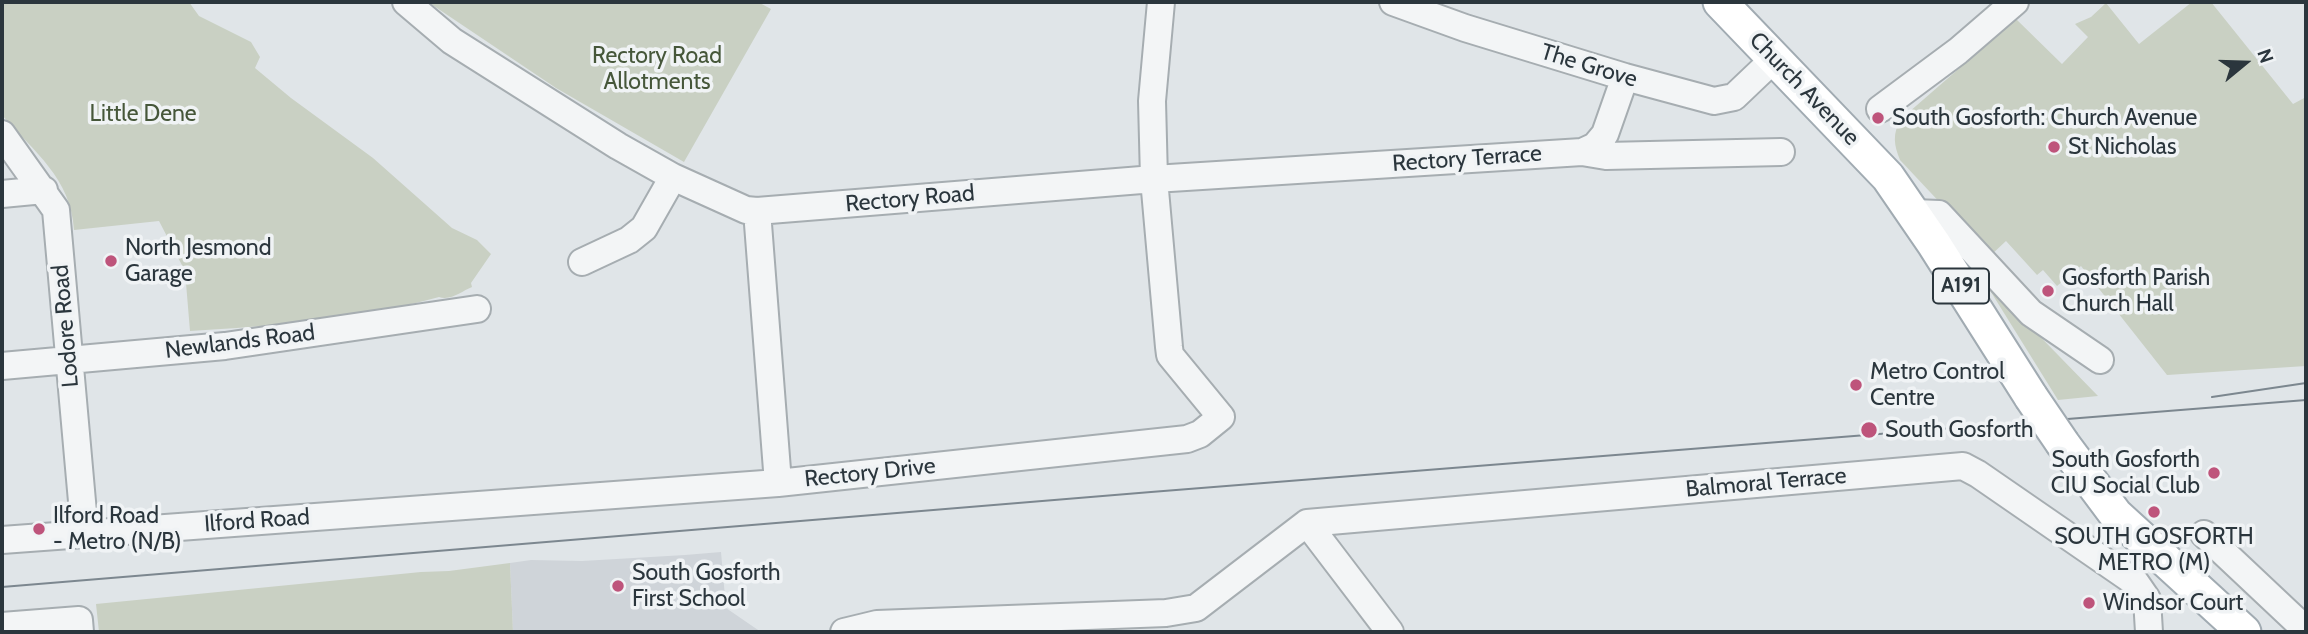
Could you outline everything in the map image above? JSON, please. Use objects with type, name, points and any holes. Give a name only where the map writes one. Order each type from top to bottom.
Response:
[{"type":"main road","name":"Church Avenue","points":[[1720,2],[1888,177],[1914,213]]},
{"type":"main road","name":"A191","points":[[1914,213],[2031,397],[2116,515],[2244,632]]},
{"type":"street","name":"Rectory Road","points":[[406,2],[452,41],[618,146],[673,177],[734,206],[757,211],[1154,179]]},
{"type":"street","points":[[1154,179],[1152,101],[1161,2]]},
{"type":"street","name":"The Grove","points":[[1393,2],[1465,28],[1714,101],[1734,97],[1775,58]]},
{"type":"street","points":[[1880,109],[1958,51],[2015,2]]},
{"type":"street","points":[[1582,152],[1595,146],[1605,134],[1625,77]]},
{"type":"street","name":"Lodore Road","points":[[2,134],[57,209],[85,535]]},
{"type":"street","name":"Rectory Terrace","points":[[1154,179],[1582,152],[1606,156],[1781,152]]},
{"type":"street","points":[[582,262],[629,240],[644,228],[673,177]]},
{"type":"street","name":"Rectory Drive","points":[[512,503],[778,483],[1186,439],[1200,434],[1221,417],[1170,355],[1154,179]]},
{"type":"street","points":[[2,194],[44,190]]},
{"type":"street","points":[[757,211],[778,483]]},
{"type":"street","points":[[1914,213],[1939,214],[2031,313],[2100,360]]},
{"type":"street","name":"Newlands Road","points":[[2,366],[225,346],[477,309]]},
{"type":"street","name":"Balmoral Terrace","points":[[1307,523],[1963,466],[2136,583],[2147,599],[2150,632]]},
{"type":"street","name":"Ilford Road","points":[[2,540],[512,503]]},
{"type":"street","points":[[844,632],[877,624],[1167,623],[1196,608],[1307,523],[1390,632]]},
{"type":"street","points":[[2204,534],[2306,630]]},
{"type":"street","points":[[2,626],[80,626]]},
{"type":"shaded area","name":"South Gosforth First School","points":[[721,552],[726,608],[761,632],[513,632],[510,563]]},
{"type":"green space","name":"Little Dene","points":[[2,2],[189,2],[199,16],[251,42],[260,57],[255,68],[373,158],[452,228],[477,240],[491,254],[471,283],[472,287],[452,297],[439,297],[378,311],[315,321],[190,331],[185,271],[159,221],[74,230],[66,195],[58,181],[38,154],[2,115]]},
{"type":"green space","name":"Rectory Road Allotments","points":[[428,2],[758,2],[771,9],[684,162],[556,88]]},
{"type":"green space","points":[[2192,2],[2211,2],[2293,104],[2306,97],[2306,366],[2167,375],[2081,266],[2057,286],[2043,270],[2037,275],[2006,241],[1990,256],[1898,155],[1895,135],[1901,119],[2016,19],[2062,64],[2088,37],[2075,24],[2091,17],[2106,3],[2139,44]]},
{"type":"green space","points":[[1981,276],[2098,396],[2058,400]]},
{"type":"green space","points":[[510,563],[513,632],[99,632],[96,604]]},
{"type":"tram line","points":[[2212,397],[2306,383]]},
{"type":"tram line","points":[[2,587],[2306,400]]},
{"type":"place","name":"South Gosforth: Church Avenue","points":[[1878,118]]},
{"type":"place","name":"St Nicholas","points":[[2054,147]]},
{"type":"place","name":"North Jesmond Garage","points":[[111,261]]},
{"type":"place","name":"Gosforth Parish Church Hall","points":[[2048,291]]},
{"type":"place","name":"Metro Control Centre","points":[[1856,385]]},
{"type":"place","name":"South Gosforth","points":[[1869,430]]},
{"type":"place","name":"South Gosforth CIU Social Club","points":[[2214,473]]},
{"type":"place","name":"SOUTH GOSFORTH METRO (M)","points":[[2154,512]]},
{"type":"place","name":"Ilford Road - Metro (N/B)","points":[[39,529]]},
{"type":"place","name":"South Gosforth First School","points":[[618,586]]},
{"type":"place","name":"Windsor Court","points":[[2089,603]]}]
